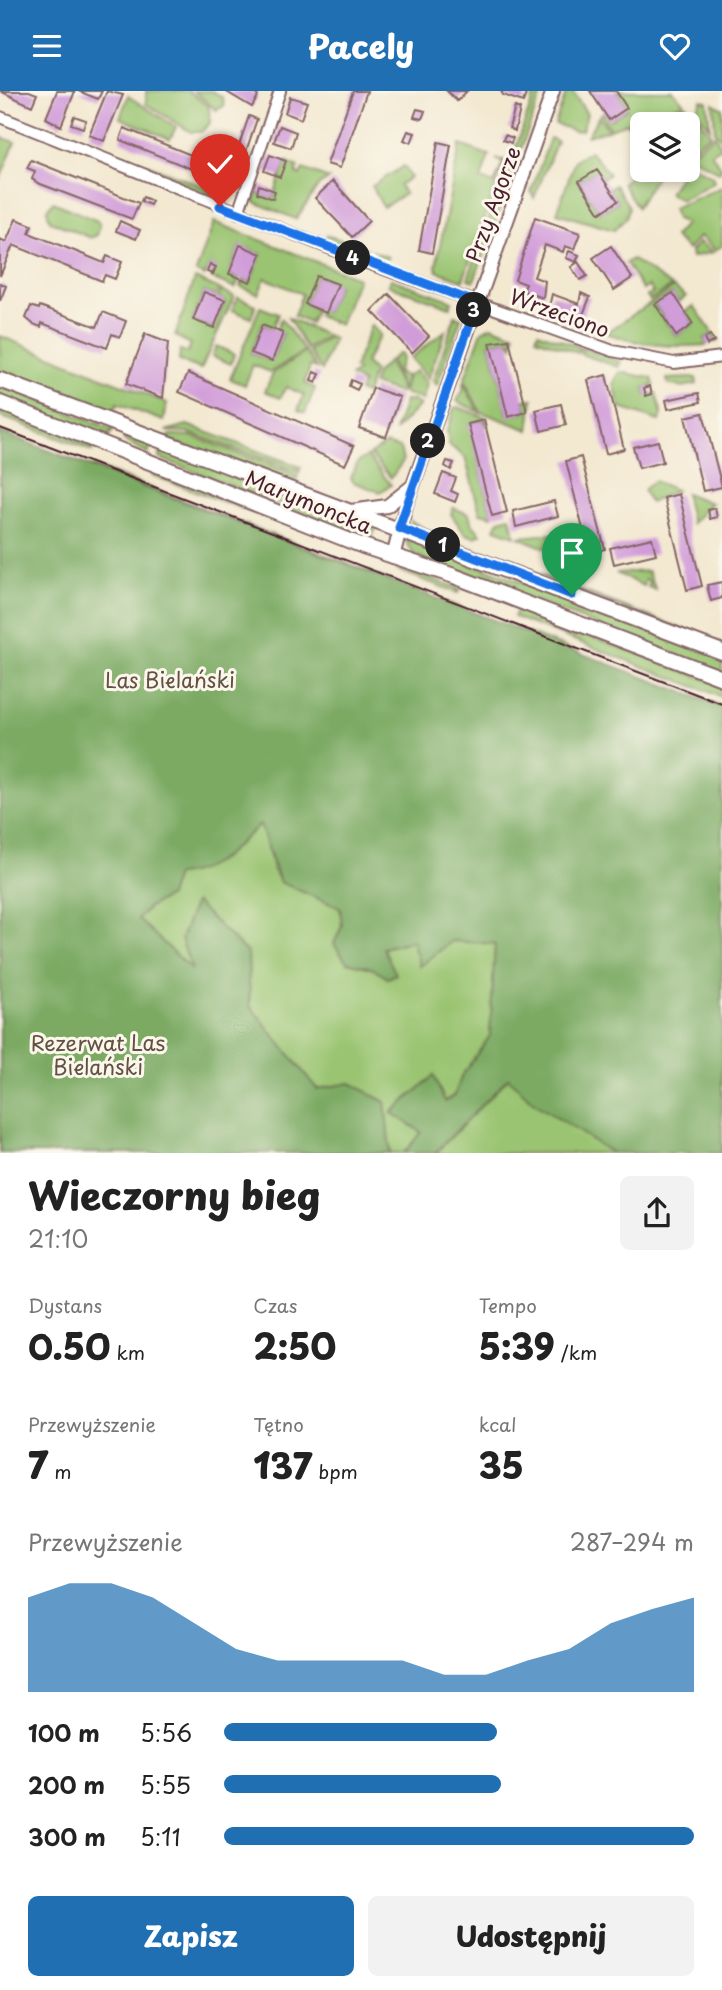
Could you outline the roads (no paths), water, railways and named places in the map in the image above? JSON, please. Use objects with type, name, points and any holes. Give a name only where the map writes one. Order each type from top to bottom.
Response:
[{"type":"main road","name":"Marymoncka","points":[[0,380],[399,528],[722,652]]},
{"type":"main road","name":"Marymoncka","points":[[0,403],[393,557],[465,580],[722,678]]},
{"type":"main road","points":[[114,446],[121,427]]},
{"type":"street","points":[[238,213],[280,91]]},
{"type":"street","name":"Przy Agorze","points":[[393,557],[412,487],[553,91]]},
{"type":"street","name":"Wrzeciono","points":[[0,117],[238,213],[477,303],[632,357],[685,363],[722,357]]},
{"type":"street","points":[[351,511],[384,507],[412,487]]},
{"type":"tram line","points":[[0,428],[722,704]]},
{"type":"park label","name":"Las Bielański","points":[[170,679]]},
{"type":"park label","name":"Rezerwat Las Bielański","points":[[98,1054]]}]
